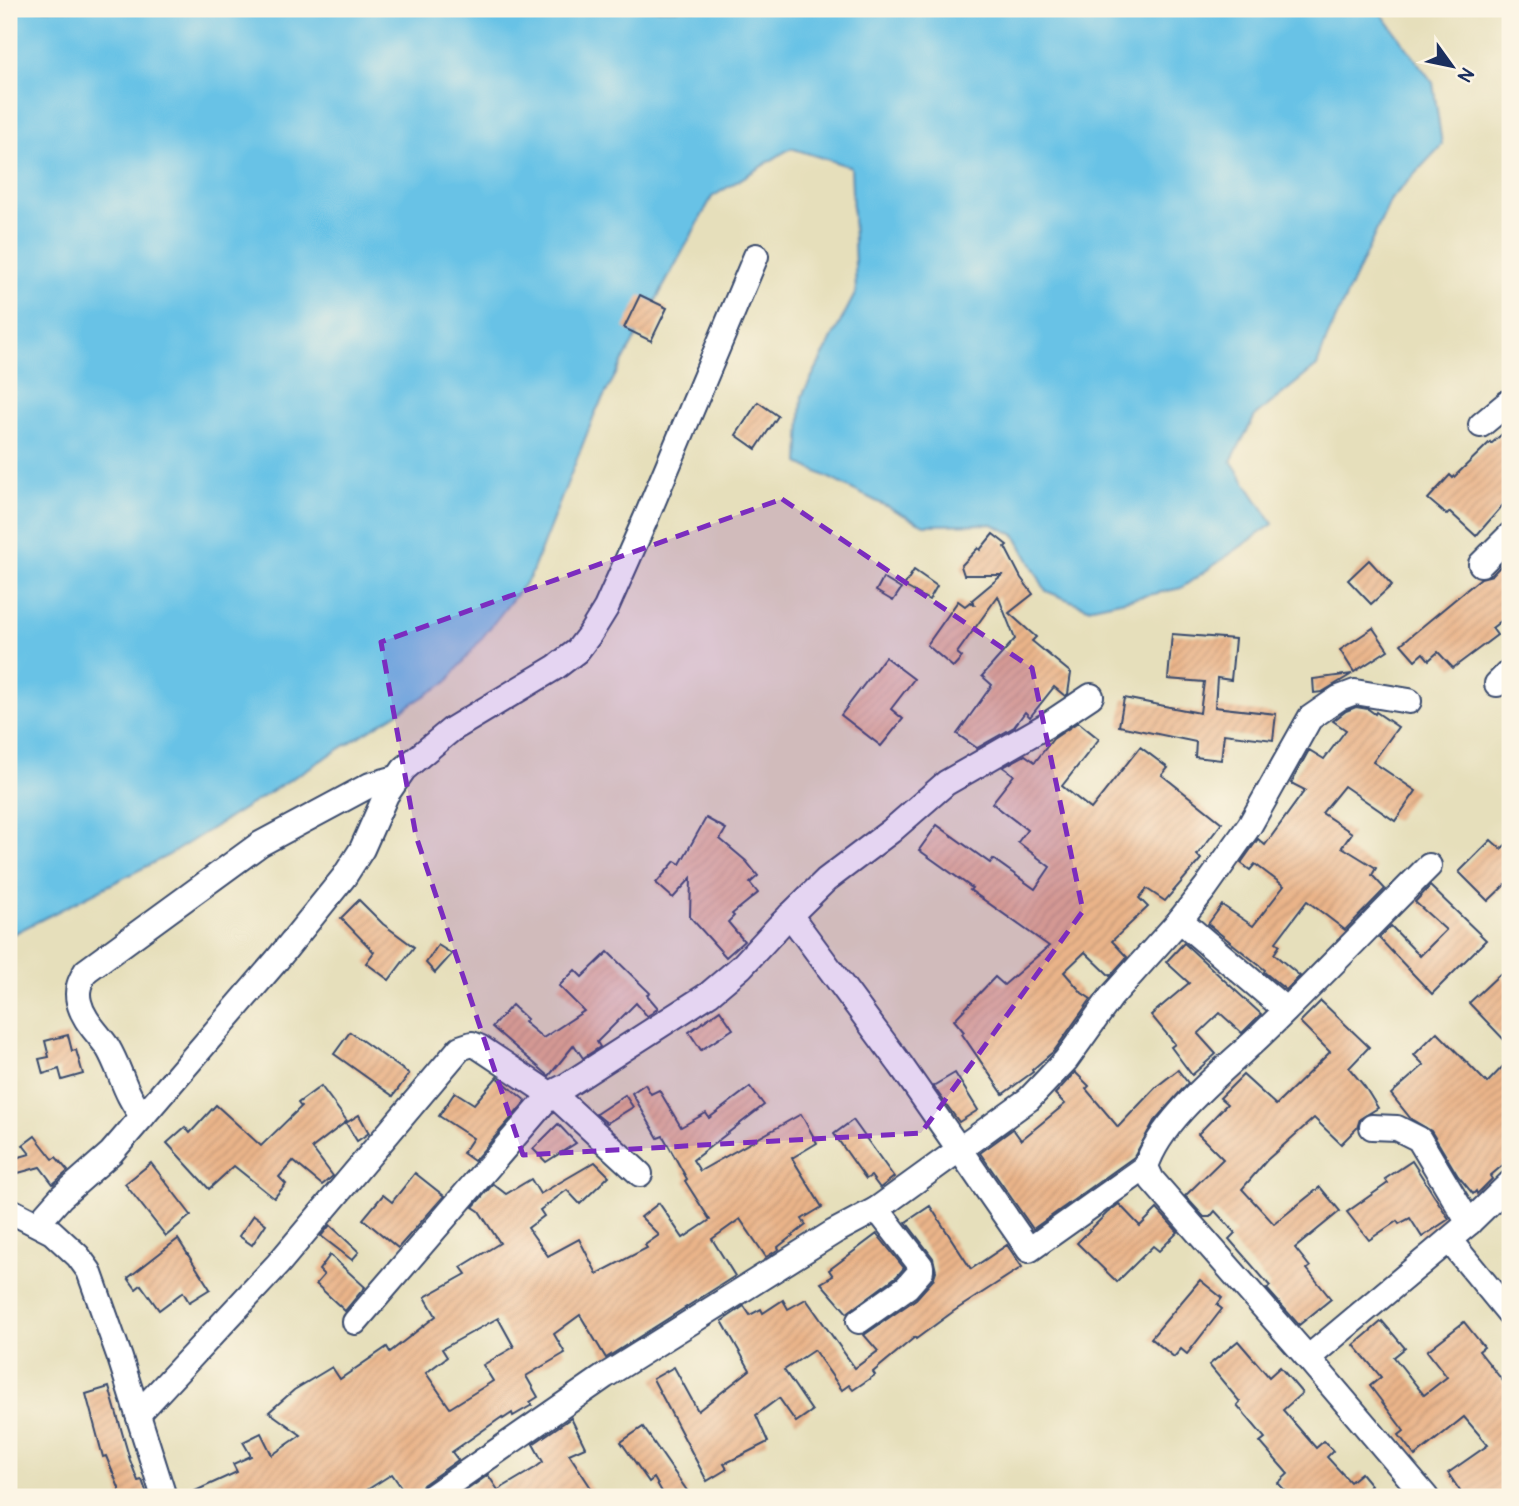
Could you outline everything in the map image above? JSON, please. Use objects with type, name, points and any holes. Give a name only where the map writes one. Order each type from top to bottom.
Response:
[{"type":"street","points":[[38,1223],[61,1197],[111,1153],[277,960],[354,864],[396,778],[416,757],[451,730],[556,667],[577,651],[590,634],[606,608],[641,529],[756,256]]},
{"type":"street","points":[[1481,425],[1510,401]]},
{"type":"street","points":[[1481,564],[1510,535]]},
{"type":"street","points":[[431,1497],[605,1376],[834,1232],[877,1209],[1029,1099],[1066,1060],[1111,997],[1180,920],[1250,825],[1310,718],[1339,698],[1355,692],[1409,701]]},
{"type":"street","points":[[355,1322],[552,1093],[652,1033],[709,994],[741,967],[826,880],[891,831],[946,783],[1002,752],[1091,696]]},
{"type":"street","points":[[143,1116],[132,1101],[114,1059],[82,1012],[78,991],[86,971],[260,844],[370,785],[396,778]]},
{"type":"street","points":[[790,915],[900,1064],[1029,1250],[1146,1167],[1163,1135],[1198,1094],[1429,866]]},
{"type":"street","points":[[1180,920],[1286,1010]]},
{"type":"street","points":[[138,1415],[278,1264],[460,1048],[472,1044],[479,1047],[544,1091],[552,1093],[640,1174]]},
{"type":"street","points":[[1372,1127],[1396,1128],[1419,1139],[1469,1223]]},
{"type":"street","points":[[1146,1167],[1152,1180],[1426,1497]]},
{"type":"street","points":[[1308,1358],[1469,1223],[1510,1183]]},
{"type":"street","points":[[859,1321],[907,1287],[921,1271],[877,1209]]},
{"type":"street","points":[[9,1210],[38,1223],[64,1243],[89,1271],[164,1497]]},
{"type":"street","points":[[1449,1240],[1510,1314]]},
{"type":"highlighted area","points":[[782,499],[1032,668],[1083,911],[921,1133],[523,1155],[416,836],[381,642]]},
{"type":"water","points":[[9,9],[1378,9],[1433,83],[1442,145],[1391,199],[1327,338],[1317,366],[1255,416],[1231,461],[1273,524],[1181,588],[1088,608],[1046,591],[1015,535],[992,524],[924,525],[799,463],[802,396],[856,292],[851,167],[791,148],[712,197],[596,411],[530,577],[447,682],[169,855],[9,936]]},
{"type":"building","points":[[640,295],[667,308],[651,341],[624,328]]},
{"type":"building","points":[[758,402],[778,416],[756,449],[736,435]]},
{"type":"building","points":[[1510,427],[1510,497],[1476,536],[1450,512],[1447,515],[1428,499],[1450,475],[1453,478],[1490,442],[1491,444]]},
{"type":"building","points":[[993,534],[1007,545],[1005,547],[1021,578],[1033,594],[1009,613],[1036,637],[1032,641],[1071,673],[1068,694],[1065,696],[1054,687],[1030,717],[1025,712],[1014,727],[977,748],[957,734],[992,685],[982,676],[1015,639],[998,596],[957,653],[962,657],[953,667],[927,645],[958,601],[965,606],[970,602],[974,604],[972,600],[1002,575],[964,575],[961,566],[978,548],[980,550]]},
{"type":"building","points":[[1510,556],[1510,614],[1492,628],[1497,635],[1453,668],[1438,652],[1429,660],[1423,653],[1415,660],[1401,644],[1481,578],[1492,575]]},
{"type":"building","points":[[1369,560],[1392,585],[1371,604],[1348,580]]},
{"type":"building","points":[[914,570],[937,586],[929,600],[904,586]]},
{"type":"building","points":[[883,578],[901,589],[893,601],[876,591]]},
{"type":"building","points":[[1373,628],[1388,650],[1354,672],[1340,650]]},
{"type":"building","points":[[1172,634],[1235,639],[1231,680],[1217,678],[1215,707],[1276,714],[1273,740],[1224,734],[1221,760],[1195,757],[1196,742],[1119,726],[1124,698],[1200,713],[1204,682],[1168,679]]},
{"type":"building","points":[[885,657],[914,679],[891,709],[903,719],[881,746],[841,715]]},
{"type":"building","points":[[1352,674],[1322,692],[1314,693],[1313,679]]},
{"type":"building","points":[[1356,707],[1368,709],[1375,714],[1376,712],[1398,727],[1373,762],[1416,791],[1395,821],[1344,786],[1322,813],[1352,833],[1342,847],[1376,868],[1372,875],[1385,889],[1345,930],[1307,901],[1276,942],[1280,945],[1274,954],[1300,976],[1286,990],[1208,924],[1222,905],[1253,926],[1284,886],[1255,864],[1250,870],[1241,863],[1258,839],[1265,845],[1305,790],[1291,783],[1309,750],[1324,759],[1346,730],[1333,721]]},
{"type":"building","points":[[1078,722],[1099,739],[1062,786],[1091,809],[1140,747],[1168,768],[1162,775],[1222,823],[1197,855],[1201,859],[1165,901],[1147,889],[1139,898],[1148,907],[1112,941],[1127,957],[1110,976],[1085,952],[1064,972],[1082,993],[1091,999],[1054,1051],[1032,1070],[1033,1072],[1003,1094],[954,1020],[995,977],[1004,985],[1049,946],[919,850],[937,825],[990,863],[993,859],[1035,889],[1050,867],[1018,842],[1027,830],[992,803],[1014,775],[1003,767],[1025,755],[1035,762],[1053,739]]},
{"type":"building","points":[[706,818],[726,829],[720,839],[746,861],[758,876],[750,883],[758,893],[732,914],[734,916],[728,922],[744,941],[726,957],[690,917],[691,878],[673,898],[656,883],[675,861],[680,864]]},
{"type":"building","points":[[1491,840],[1501,849],[1510,841],[1510,880],[1488,901],[1459,872]]},
{"type":"building","points":[[1430,886],[1486,940],[1432,994],[1379,938],[1391,926],[1420,956],[1446,930],[1415,902]]},
{"type":"building","points":[[359,900],[383,924],[414,947],[389,980],[366,963],[374,952],[341,918]]},
{"type":"building","points":[[1184,943],[1261,1014],[1242,1033],[1220,1013],[1198,1034],[1216,1054],[1192,1075],[1171,1047],[1175,1044],[1151,1015],[1189,983],[1166,962]]},
{"type":"building","points":[[438,945],[452,954],[435,973],[426,963]]},
{"type":"building","points":[[608,952],[650,993],[647,995],[658,1008],[647,1016],[636,1003],[597,1042],[600,1047],[583,1058],[574,1045],[549,1076],[492,1027],[512,1005],[527,1019],[524,1022],[543,1038],[584,1011],[559,986],[575,970],[582,977]]},
{"type":"building","points":[[1500,974],[1510,985],[1510,1046],[1469,1003]]},
{"type":"building","points":[[1321,1001],[1369,1047],[1349,1068],[1378,1108],[1360,1119],[1357,1128],[1341,1144],[1314,1118],[1267,1160],[1242,1189],[1274,1224],[1320,1187],[1340,1211],[1295,1248],[1310,1267],[1307,1269],[1331,1299],[1299,1325],[1267,1289],[1270,1286],[1229,1239],[1235,1233],[1215,1211],[1210,1217],[1204,1217],[1185,1196],[1223,1159],[1198,1134],[1227,1104],[1220,1098],[1243,1075],[1276,1105],[1330,1052],[1300,1022]]},
{"type":"building","points":[[720,1010],[733,1029],[701,1050],[689,1032]]},
{"type":"building","points":[[350,1032],[409,1074],[393,1096],[334,1054]]},
{"type":"building","points":[[1437,1032],[1487,1083],[1510,1059],[1510,1159],[1490,1176],[1492,1179],[1477,1194],[1476,1191],[1473,1194],[1458,1176],[1431,1131],[1411,1119],[1391,1094],[1424,1065],[1414,1055]]},
{"type":"building","points":[[68,1035],[83,1074],[62,1080],[59,1069],[43,1074],[39,1059],[49,1057],[45,1041]]},
{"type":"building","points":[[1178,1070],[1188,1083],[1154,1121],[1134,1157],[1033,1229],[980,1153],[1013,1129],[1021,1140],[1065,1104],[1055,1094],[1075,1072],[1089,1086],[1086,1089],[1118,1127],[1156,1087]]},
{"type":"building","points":[[955,1073],[978,1110],[959,1122],[933,1086]]},
{"type":"building","points":[[497,1077],[526,1101],[474,1161],[463,1153],[473,1138],[439,1116],[455,1092],[474,1104]]},
{"type":"building","points":[[645,1084],[651,1094],[659,1090],[681,1127],[706,1113],[709,1118],[750,1087],[764,1105],[693,1160],[700,1171],[801,1114],[817,1143],[792,1158],[822,1207],[802,1219],[806,1225],[766,1257],[740,1219],[712,1239],[735,1276],[606,1358],[580,1315],[554,1334],[565,1353],[526,1376],[538,1397],[530,1402],[532,1405],[513,1416],[512,1413],[503,1419],[502,1417],[452,1452],[458,1460],[423,1485],[416,1497],[408,1497],[392,1474],[356,1497],[182,1497],[237,1472],[233,1464],[251,1456],[243,1442],[261,1433],[272,1455],[301,1435],[269,1412],[294,1390],[332,1367],[340,1379],[387,1347],[390,1352],[436,1316],[425,1297],[466,1274],[461,1267],[500,1243],[479,1211],[473,1207],[493,1184],[506,1194],[531,1179],[540,1194],[595,1162],[609,1176],[580,1204],[567,1190],[540,1210],[544,1216],[528,1228],[548,1256],[579,1239],[597,1274],[647,1248],[645,1245],[659,1235],[641,1217],[659,1203],[683,1238],[710,1220],[685,1181],[687,1179],[663,1136],[658,1138],[632,1093]],"holes":[[[498,1318],[514,1347],[483,1365],[493,1381],[450,1408],[426,1373],[447,1357],[442,1349]]]},
{"type":"building","points":[[321,1086],[347,1121],[312,1148],[333,1176],[322,1185],[293,1161],[279,1177],[286,1184],[274,1198],[234,1166],[209,1189],[167,1143],[185,1127],[190,1133],[216,1105],[261,1146],[301,1107],[298,1103]]},
{"type":"building","points":[[625,1095],[633,1107],[607,1123],[596,1114]]},
{"type":"building","points":[[359,1115],[369,1133],[357,1141],[346,1123]]},
{"type":"building","points":[[853,1120],[894,1177],[880,1188],[871,1176],[866,1179],[834,1134]]},
{"type":"building","points":[[558,1124],[576,1143],[546,1162],[533,1149]]},
{"type":"building","points":[[35,1136],[53,1159],[56,1157],[68,1171],[53,1184],[40,1167],[11,1175],[9,1160],[30,1154],[23,1145]]},
{"type":"building","points":[[1412,1161],[1449,1219],[1422,1237],[1410,1218],[1399,1224],[1397,1221],[1369,1240],[1347,1212],[1388,1183],[1385,1179]]},
{"type":"building","points":[[151,1163],[191,1215],[166,1236],[125,1184]]},
{"type":"building","points":[[415,1173],[444,1196],[398,1248],[363,1219],[383,1195],[392,1202]]},
{"type":"building","points":[[1119,1204],[1140,1226],[1157,1209],[1178,1232],[1159,1251],[1153,1246],[1117,1282],[1077,1243]]},
{"type":"building","points":[[930,1206],[971,1269],[1007,1245],[1022,1267],[916,1339],[915,1337],[873,1372],[875,1375],[853,1390],[849,1385],[842,1390],[814,1350],[784,1370],[812,1411],[796,1422],[779,1398],[756,1415],[768,1442],[724,1464],[727,1469],[707,1481],[653,1379],[674,1367],[698,1411],[750,1370],[722,1321],[744,1306],[750,1315],[761,1309],[763,1313],[783,1300],[788,1309],[806,1299],[855,1368],[878,1351],[864,1335],[916,1299],[933,1280],[936,1271],[933,1258],[906,1222]]},
{"type":"building","points":[[254,1215],[266,1224],[252,1245],[239,1236]]},
{"type":"building","points":[[330,1225],[359,1252],[352,1260],[321,1236]]},
{"type":"building","points":[[877,1234],[904,1268],[847,1313],[821,1283],[833,1276],[829,1270]]},
{"type":"building","points":[[178,1239],[210,1289],[189,1302],[183,1292],[159,1310],[141,1285],[136,1289],[128,1278]]},
{"type":"building","points":[[330,1255],[365,1287],[345,1311],[316,1284],[324,1275],[319,1270]]},
{"type":"building","points":[[1200,1280],[1222,1298],[1217,1305],[1222,1309],[1187,1354],[1181,1349],[1174,1357],[1151,1338]]},
{"type":"building","points":[[1382,1321],[1405,1348],[1394,1357],[1424,1395],[1447,1377],[1427,1351],[1464,1322],[1484,1347],[1479,1351],[1510,1390],[1510,1497],[1464,1497],[1448,1473],[1488,1445],[1464,1417],[1415,1456],[1399,1435],[1404,1431],[1370,1386],[1381,1377],[1354,1345]]},
{"type":"building","points":[[1238,1341],[1269,1377],[1280,1367],[1302,1393],[1283,1410],[1316,1448],[1324,1441],[1333,1451],[1327,1457],[1350,1482],[1361,1473],[1371,1485],[1366,1490],[1373,1497],[1291,1497],[1278,1483],[1288,1474],[1260,1442],[1265,1438],[1237,1405],[1240,1402],[1209,1365]]},
{"type":"building","points":[[109,1387],[130,1460],[148,1497],[119,1496],[119,1488],[106,1456],[103,1457],[86,1394]]},
{"type":"building","points":[[571,1418],[585,1447],[569,1454],[597,1497],[457,1497],[488,1475],[498,1490],[535,1468],[543,1462],[533,1444]]},
{"type":"building","points":[[643,1427],[688,1492],[680,1497],[665,1497],[654,1478],[649,1482],[621,1442]]}]
